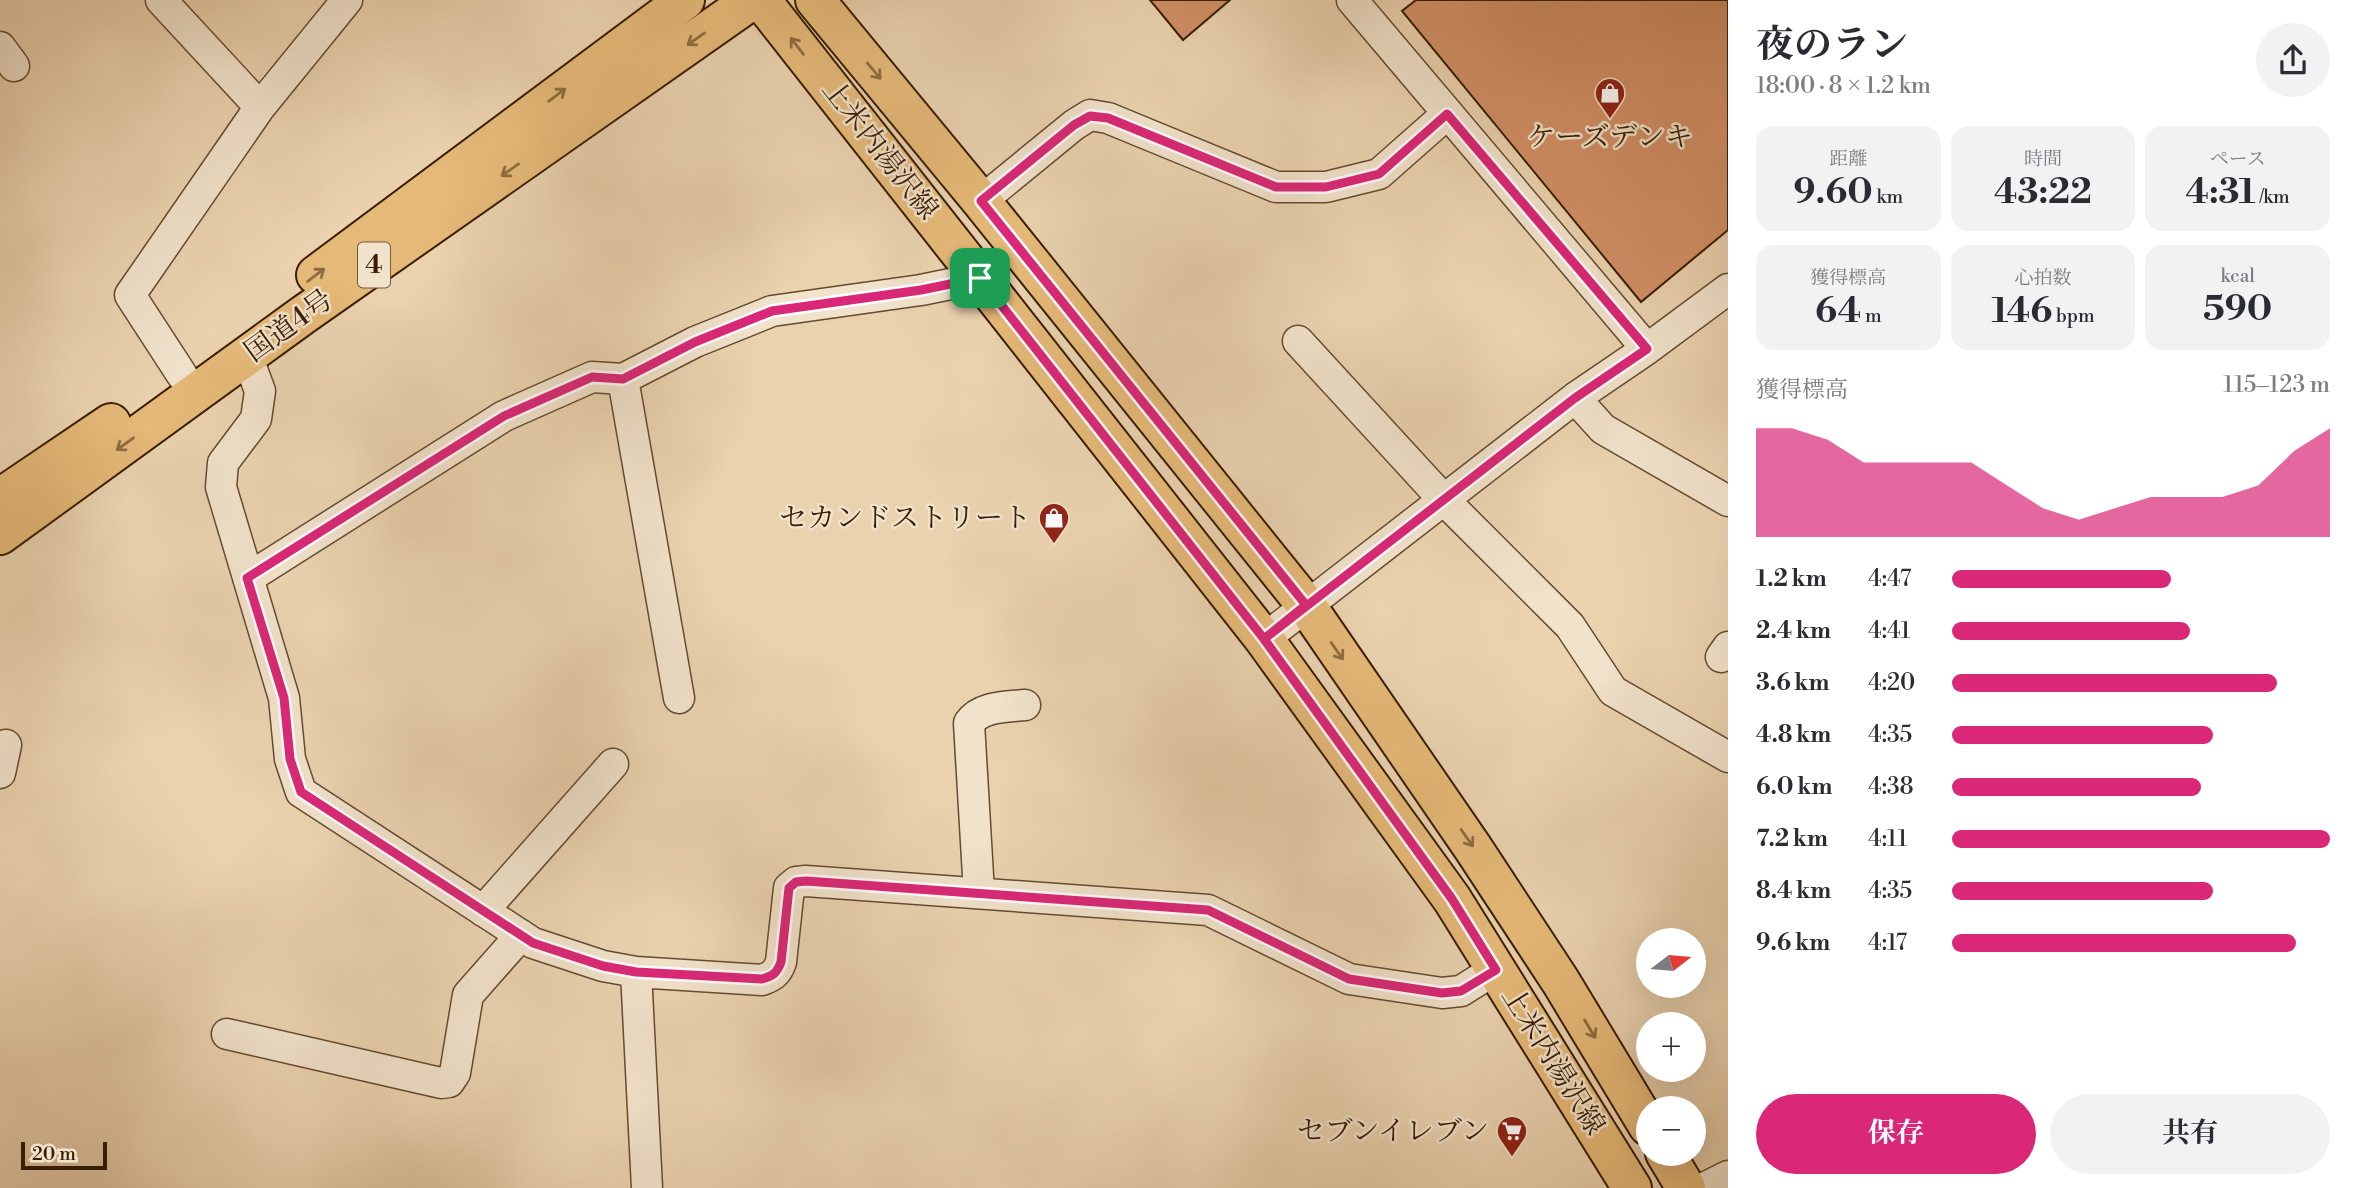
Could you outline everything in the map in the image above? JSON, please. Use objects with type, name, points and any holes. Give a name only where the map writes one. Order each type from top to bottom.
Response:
[{"type":"main road","name":"国道4号","points":[[0,498],[181,375],[685,0]]},
{"type":"main road","name":"国道4号","points":[[0,535],[247,356],[752,0]]},
{"type":"main road","name":"上米内湯沢線","points":[[761,0],[1264,639],[1452,899],[1632,1188]]},
{"type":"main road","name":"上米内湯沢線","points":[[815,0],[981,201],[1306,605],[1473,848],[1561,982],[1636,1106]]},
{"type":"main road","points":[[1673,1166],[1686,1188]]},
{"type":"street","points":[[161,0],[260,107]]},
{"type":"street","points":[[181,375],[130,295],[260,107],[348,0]]},
{"type":"street","points":[[1352,0],[1647,349]]},
{"type":"street","points":[[981,201],[1074,125],[1090,116],[1108,118],[1276,187],[1326,187],[1379,174],[1447,114]]},
{"type":"street","points":[[247,578],[504,416],[592,377],[623,379],[695,342],[772,311],[921,290],[980,278]]},
{"type":"street","points":[[1264,639],[1575,398],[1728,289]]},
{"type":"street","points":[[1298,341],[1443,499],[1570,626],[1613,691],[1728,757]]},
{"type":"street","points":[[247,356],[260,391],[256,419],[223,463],[221,487],[284,698],[290,759],[301,792],[533,943],[603,966],[636,972],[762,979],[771,977],[778,971],[781,962],[789,888],[796,882],[806,881],[1208,910],[1349,979],[1442,993],[1461,991],[1496,970]]},
{"type":"street","points":[[623,379],[679,698]]},
{"type":"street","points":[[1575,398],[1604,429],[1728,501]]},
{"type":"street","points":[[979,893],[970,723],[974,716],[986,710],[1026,705]]},
{"type":"street","points":[[482,911],[612,764]]},
{"type":"street","points":[[227,1034],[440,1083],[449,1082],[455,1073],[468,995],[521,935]]},
{"type":"street","points":[[636,972],[647,1188]]},
{"type":"street","points":[[1704,1188],[1728,1177]]},
{"type":"building","points":[[1150,0],[1230,0],[1183,40]]},
{"type":"building","name":"ケーズデンキ","points":[[1416,0],[1728,0],[1728,230],[1641,302],[1402,11]]},
{"type":"place","name":"ケーズデンキ","points":[[1610,120]]},
{"type":"place","name":"セカンドストリート","points":[[1054,545]]},
{"type":"place","name":"セブンイレブン","points":[[1512,1158]]},
{"type":"route","points":[[980,278],[921,290],[772,311],[695,342],[623,379],[592,377],[504,416],[247,578],[284,698],[290,759],[301,792],[533,943],[603,966],[636,972],[762,979],[771,977],[778,971],[781,962],[789,888],[796,882],[806,881],[1208,910],[1349,979],[1442,993],[1461,991],[1496,970],[1452,899],[1264,639],[1306,605],[981,201],[1074,125],[1090,116],[1108,118],[1276,187],[1326,187],[1379,174],[1447,114],[1647,349],[1575,398],[1264,639],[980,278]]}]
